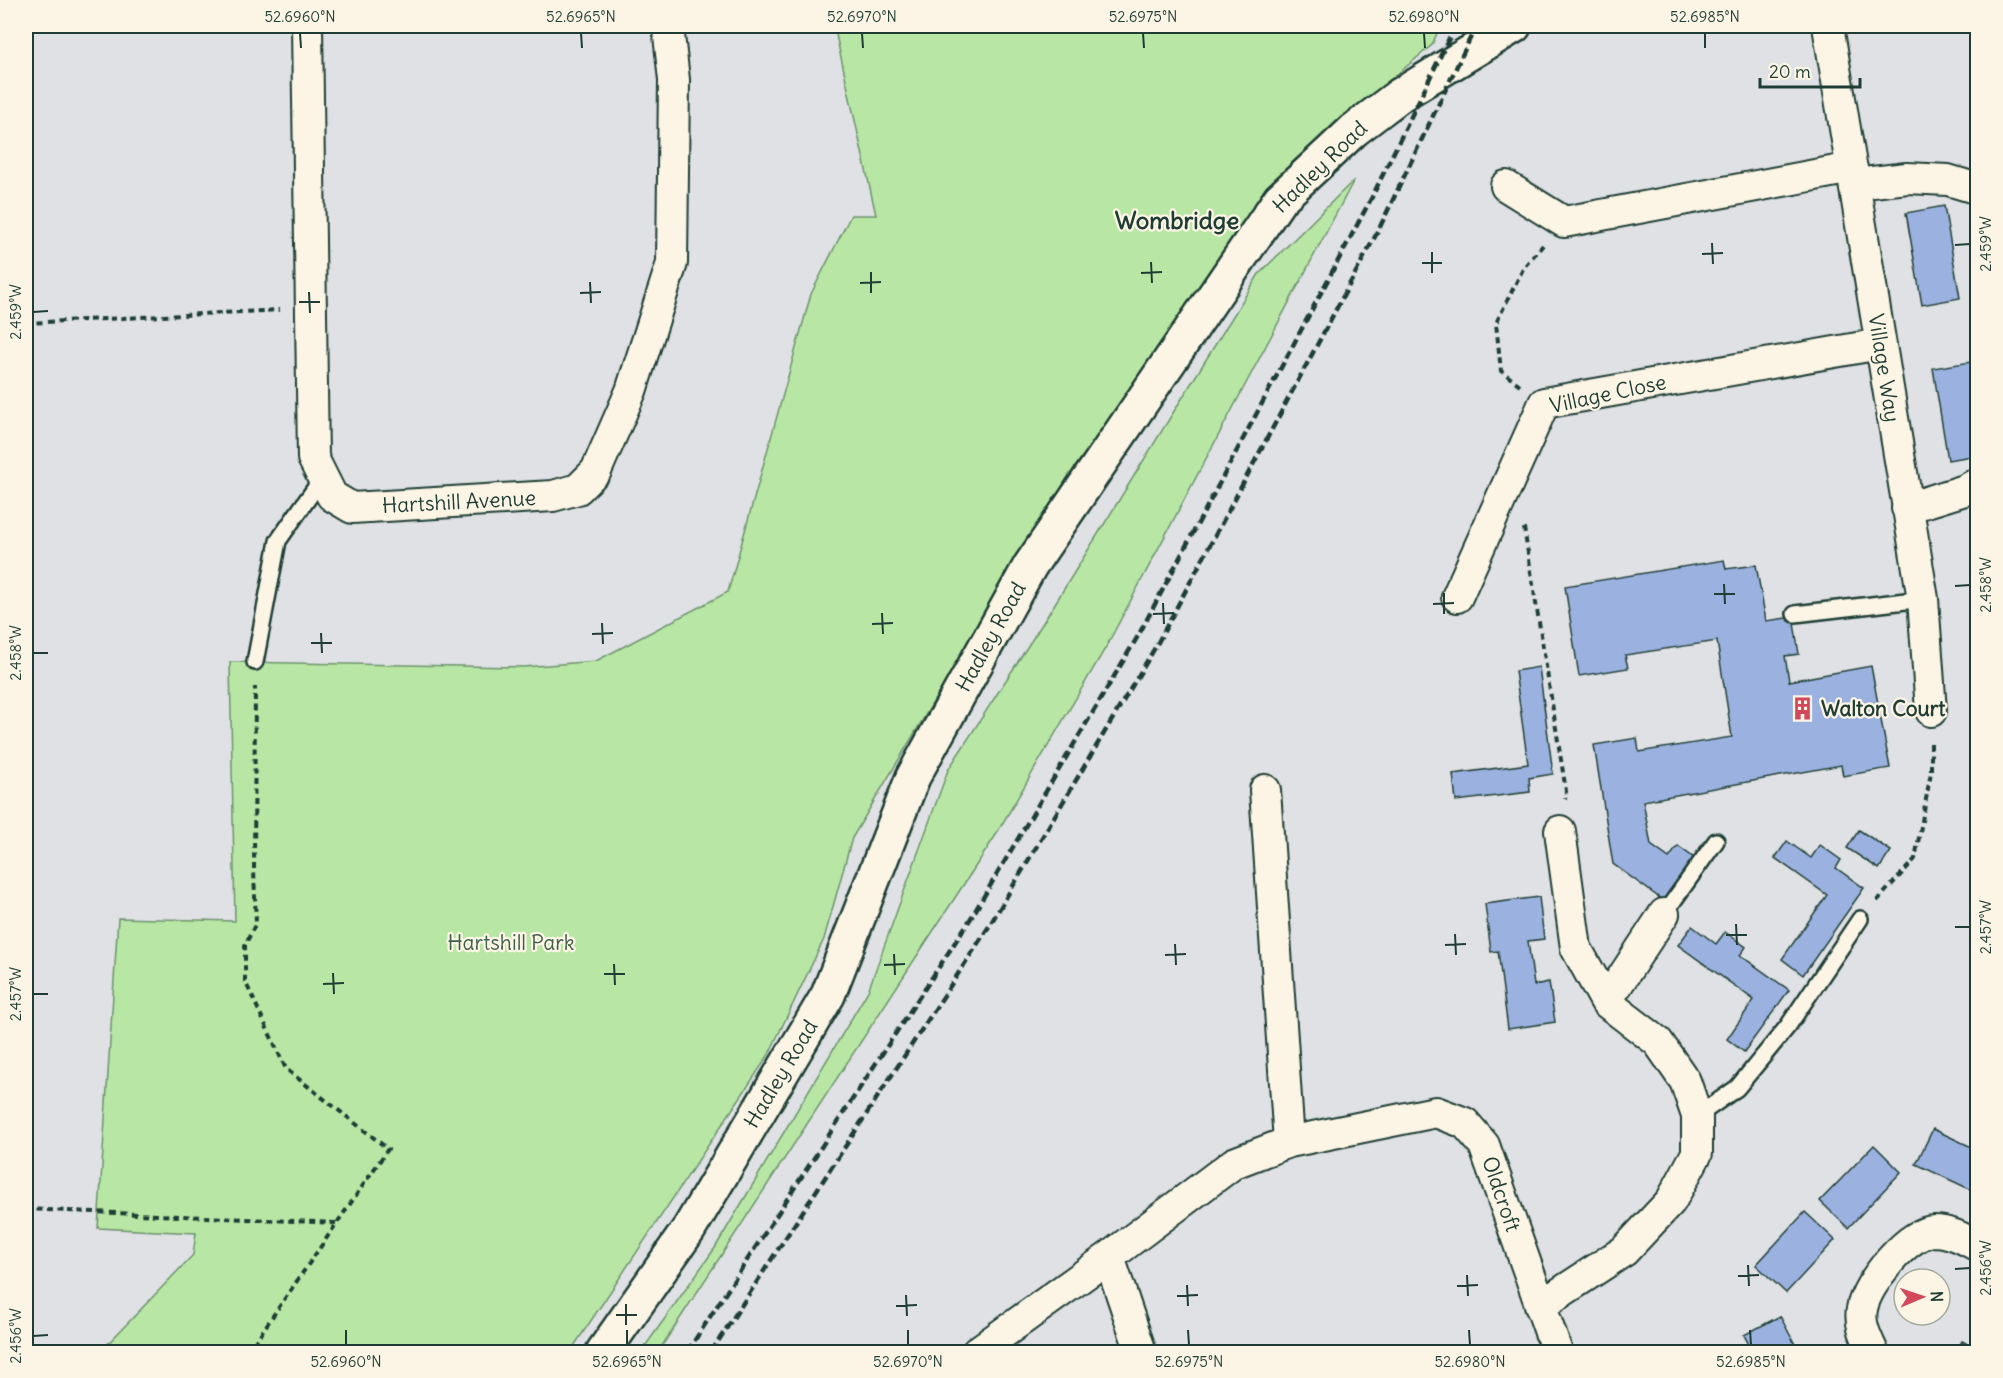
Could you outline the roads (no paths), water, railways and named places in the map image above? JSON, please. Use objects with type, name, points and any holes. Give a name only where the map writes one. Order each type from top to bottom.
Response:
[{"type":"street","name":"Hartshill Avenue","points":[[307,26],[313,458],[332,496],[352,508],[553,496],[578,489],[596,471],[631,391],[672,263],[674,80],[668,26]]},
{"type":"street","name":"Hadley Road","points":[[603,1353],[689,1229],[828,995],[913,777],[1030,566],[1280,199],[1354,130],[1400,95],[1514,26]]},
{"type":"street","name":"Village Way","points":[[1828,26],[1923,599],[1931,711]]},
{"type":"street","points":[[1506,186],[1564,222],[1853,176],[1948,180],[1977,189]]},
{"type":"street","name":"Village Close","points":[[1457,597],[1544,403],[1880,344]]},
{"type":"street","points":[[1907,508],[1965,490],[1977,483]]},
{"type":"street","points":[[1265,790],[1289,1142]]},
{"type":"street","points":[[1540,1306],[1624,1251],[1671,1201],[1697,1153],[1697,1116],[1685,1081],[1658,1042],[1606,1002],[1576,948],[1560,831]]},
{"type":"street","points":[[1606,1002],[1664,914]]},
{"type":"street","name":"Oldcroft","points":[[977,1353],[1234,1163],[1289,1142],[1436,1112],[1465,1123],[1484,1145],[1557,1353]]},
{"type":"street","points":[[1873,1353],[1864,1332],[1862,1309],[1869,1289],[1888,1264],[1912,1239],[1933,1231],[1954,1234],[1977,1246]]},
{"type":"street","points":[[1109,1257],[1141,1353]]},
{"type":"lane","points":[[255,662],[278,541],[323,477]]},
{"type":"lane","points":[[1795,614],[1923,599]]},
{"type":"lane","points":[[1664,914],[1716,841]]},
{"type":"lane","points":[[1697,1116],[1737,1088],[1788,1026],[1860,919]]},
{"type":"railway","points":[[687,1352],[971,918],[1138,636],[1372,197],[1455,26]]},
{"type":"railway","points":[[711,1352],[988,928],[1156,646],[1378,231],[1476,26]]},
{"type":"place","name":"Walton Court","points":[[1803,709]]},
{"type":"district","name":"Wombridge","points":[[1177,221]]},
{"type":"park label","name":"Hartshill Park","points":[[511,943]]}]
